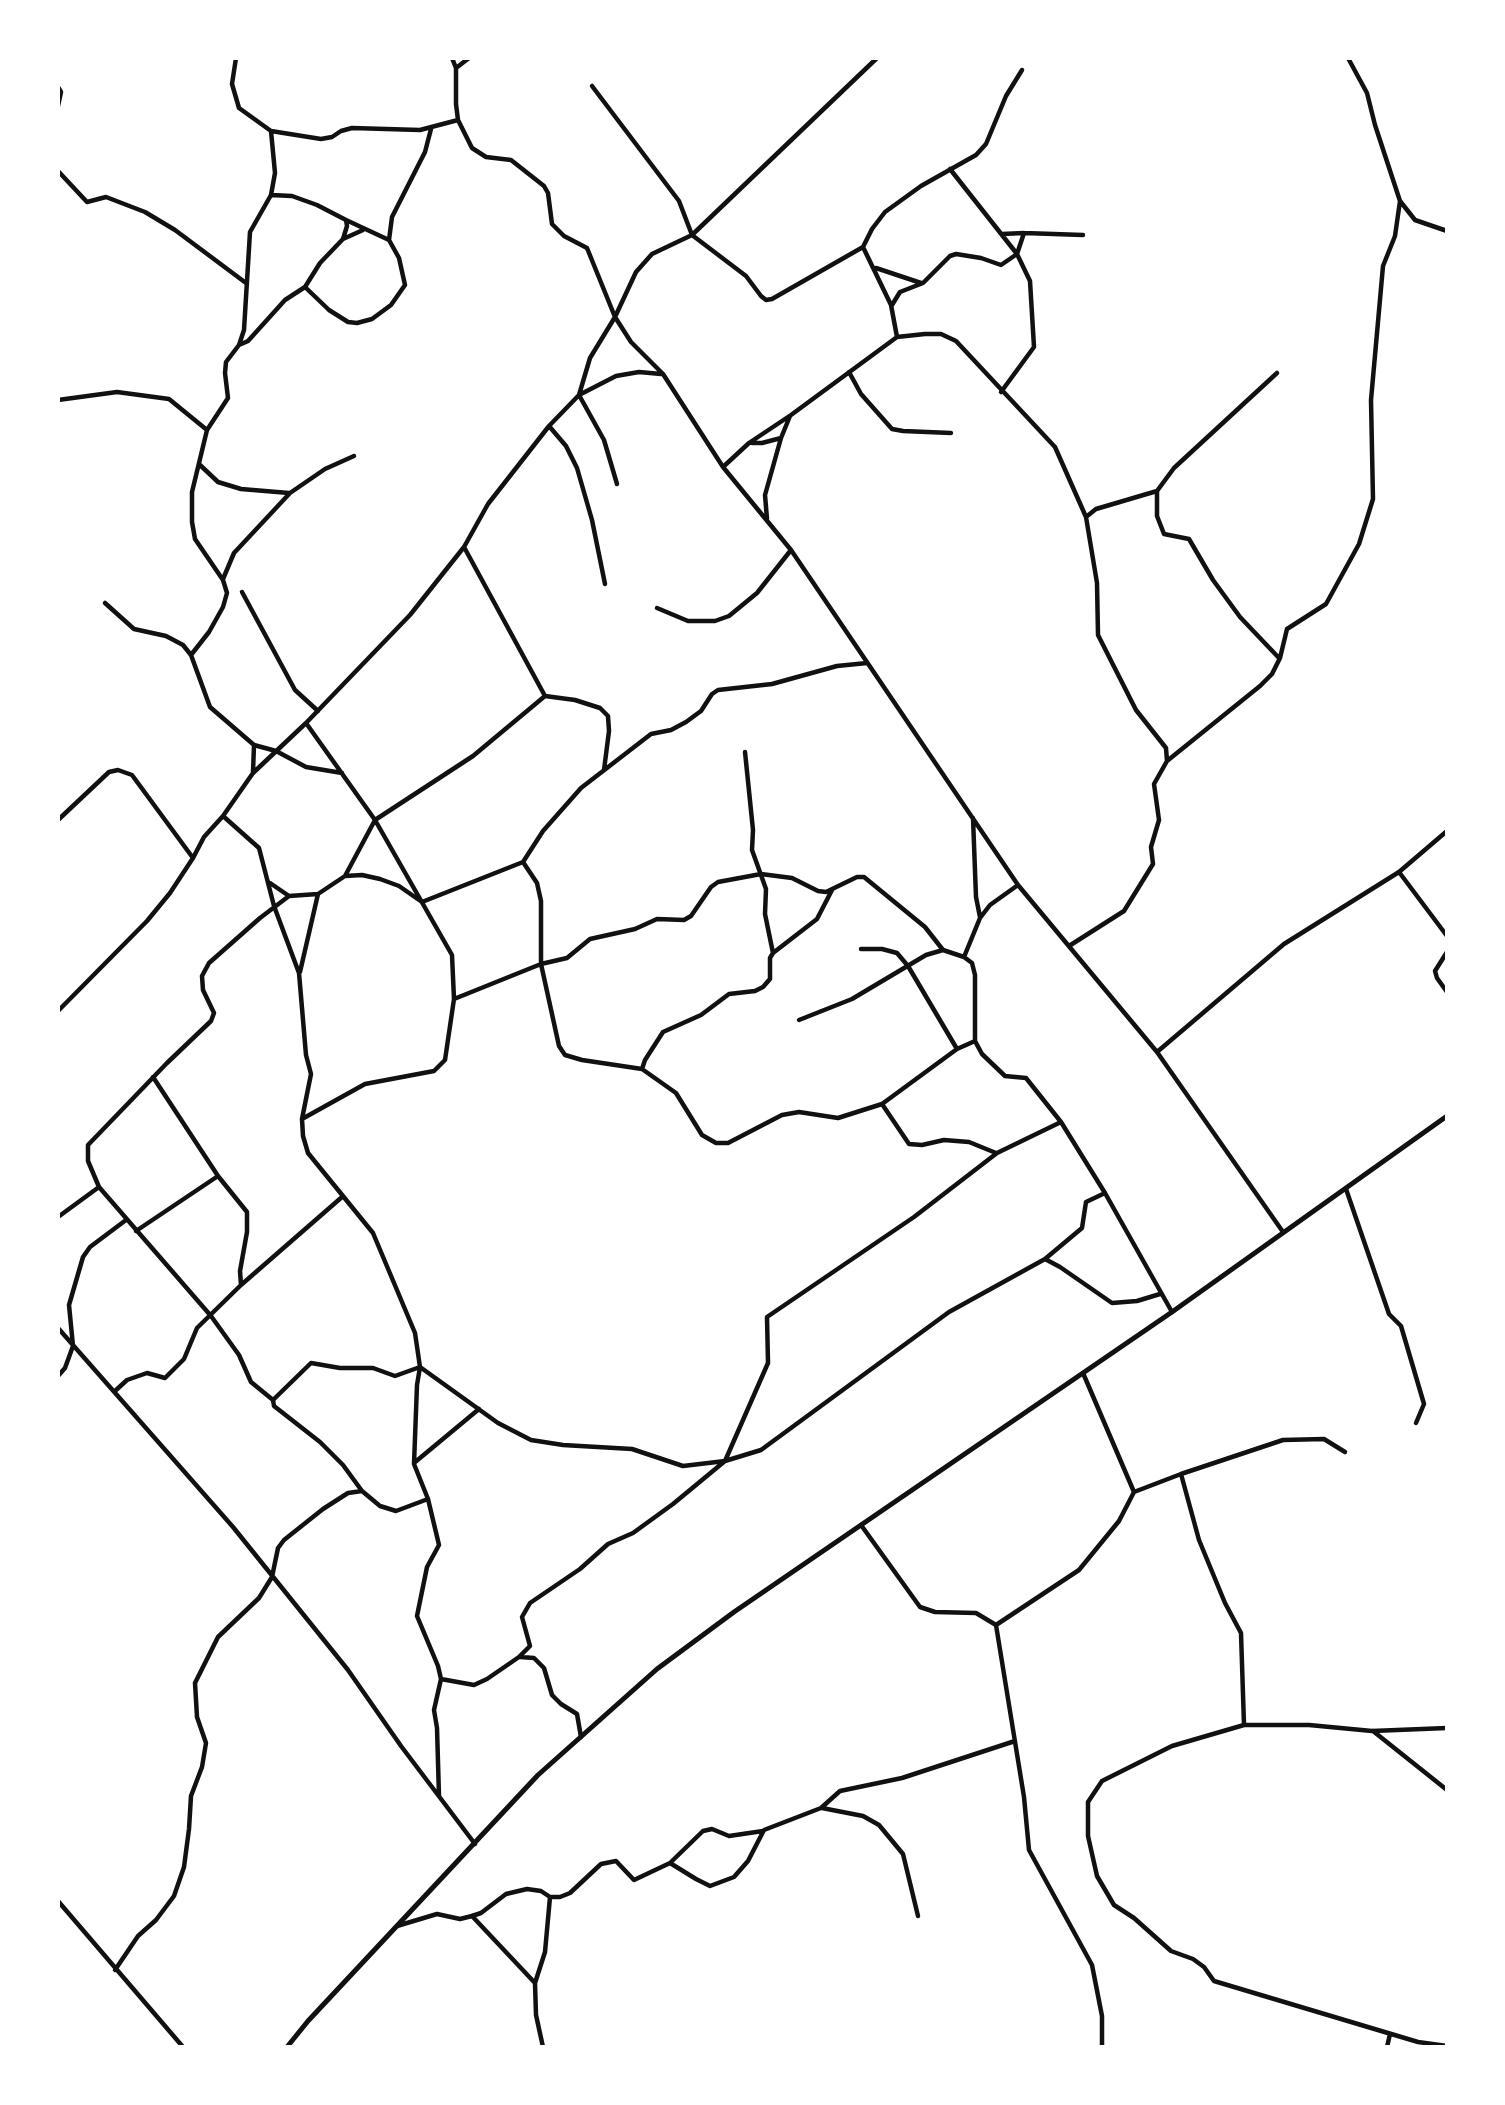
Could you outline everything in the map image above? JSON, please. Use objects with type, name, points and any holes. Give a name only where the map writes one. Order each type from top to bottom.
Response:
[{"type":"street","points":[[236,58],[232,85],[239,108],[271,131],[321,139],[352,128],[430,129],[458,120]]},
{"type":"street","points":[[452,58],[456,68],[458,120],[472,148],[486,157],[511,160],[544,186],[548,193],[552,224],[564,236],[587,248],[615,317],[631,342],[663,374],[723,467],[791,550],[1017,885],[1157,1052],[1283,1232]]},
{"type":"street","points":[[456,68],[469,58]]},
{"type":"street","points":[[617,484],[604,440],[579,395],[590,358],[615,317],[636,272],[652,254],[692,235],[877,58]]},
{"type":"street","points":[[1348,58],[1367,93],[1400,201],[1415,220],[1447,230]]},
{"type":"street","points":[[592,86],[679,201],[692,235],[746,276],[766,300],[863,247],[885,212],[921,186],[976,155],[986,144],[1006,96],[1022,70]]},
{"type":"street","points":[[58,87],[61,92],[58,106]]},
{"type":"street","points":[[305,287],[329,310],[348,322],[357,323],[382,313],[404,285],[399,258],[389,240],[392,217],[425,152],[430,129]]},
{"type":"street","points":[[191,655],[209,632],[223,607],[227,593],[223,580],[195,539],[192,492],[206,430],[228,398],[226,362],[239,345],[244,330],[250,232],[271,195],[275,173],[271,131]]},
{"type":"street","points":[[950,169],[1017,254],[1030,281],[1034,347],[1001,392]]},
{"type":"street","points":[[58,171],[88,202],[106,197],[145,212],[175,230],[246,283]]},
{"type":"street","points":[[271,195],[292,196],[317,205],[389,240]]},
{"type":"street","points":[[1069,946],[1124,911],[1153,864],[1151,847],[1159,820],[1154,784],[1167,761],[1272,674],[1280,658],[1286,629],[1326,604],[1359,544],[1373,499],[1371,400],[1377,313],[1383,266],[1395,236],[1400,201]]},
{"type":"street","points":[[343,239],[347,226],[345,220]]},
{"type":"street","points":[[239,345],[248,341],[285,300],[305,287],[320,263],[343,239],[364,230]]},
{"type":"street","points":[[891,305],[901,292],[923,283],[950,256],[956,254],[981,258],[1001,265],[1017,254],[1024,233]]},
{"type":"street","points":[[1002,234],[1083,235]]},
{"type":"street","points":[[863,247],[891,305],[897,337]]},
{"type":"street","points":[[875,268],[923,283]]},
{"type":"street","points":[[723,467],[749,443],[897,337],[941,334],[956,341],[1055,447],[1086,517],[1097,583],[1098,635],[1136,710],[1166,748],[1167,761]]},
{"type":"street","points":[[58,1012],[170,893],[204,836],[223,816],[253,773],[318,711],[410,615],[464,547],[488,504],[549,426],[579,395],[616,376],[639,372],[663,374]]},
{"type":"street","points":[[849,372],[861,394],[892,429],[951,433]]},
{"type":"street","points":[[1277,373],[1174,468],[1157,491],[1157,516],[1164,534],[1189,539],[1213,580],[1240,617],[1280,658]]},
{"type":"street","points":[[58,400],[117,393],[169,400],[206,430]]},
{"type":"street","points":[[767,521],[765,495],[781,438],[791,415]]},
{"type":"street","points":[[549,426],[566,446],[576,468],[592,520],[605,584]]},
{"type":"street","points":[[749,443],[781,438]]},
{"type":"street","points":[[223,580],[234,553],[290,493],[325,469],[354,456]]},
{"type":"street","points":[[200,465],[218,482],[241,489],[290,493]]},
{"type":"street","points":[[1086,517],[1096,509],[1157,491]]},
{"type":"street","points":[[464,547],[545,696]]},
{"type":"street","points":[[657,608],[688,621],[715,621],[729,616],[757,593],[791,550]]},
{"type":"street","points":[[242,592],[295,690],[318,711]]},
{"type":"street","points":[[105,603],[134,629],[166,636],[183,645],[191,655],[210,707],[254,745],[276,751],[306,766],[342,774]]},
{"type":"street","points":[[422,902],[523,862],[543,831],[581,788],[651,734],[671,730],[686,722],[701,711],[712,694],[718,690],[772,684],[837,666],[868,663]]},
{"type":"street","points":[[428,1499],[396,1511],[380,1506],[362,1491],[343,1465],[320,1442],[274,1406],[273,1400],[251,1382],[239,1355],[211,1316],[99,1187],[88,1161],[88,1144],[211,1021],[214,1013],[203,990],[202,976],[209,962],[289,896],[318,894],[345,876],[375,820],[473,755],[545,696],[575,700],[600,708],[608,716],[609,731],[604,770]]},
{"type":"street","points":[[302,1119],[365,1084],[434,1071],[445,1059],[454,999],[452,955],[375,820],[306,723]]},
{"type":"street","points":[[253,773],[254,745]]},
{"type":"street","points":[[745,752],[753,830],[752,850],[766,889],[765,914],[773,953]]},
{"type":"street","points":[[58,820],[109,772],[118,770],[132,775],[193,858]]},
{"type":"street","points":[[223,816],[259,848],[270,882],[274,906],[299,973],[306,1055],[311,1074],[302,1119],[308,1153],[373,1233],[415,1333],[420,1367],[414,1464],[428,1499],[439,1545],[427,1567],[417,1616],[441,1679],[434,1710],[439,1751],[439,1796]]},
{"type":"street","points":[[973,817],[976,897],[980,918]]},
{"type":"street","points":[[1157,1052],[1284,944],[1399,872],[1447,831]]},
{"type":"street","points":[[523,862],[537,883],[541,901],[541,964],[559,1046],[565,1055],[642,1069],[676,1093],[702,1135],[716,1143],[728,1143],[782,1115],[799,1112],[838,1118],[882,1104],[957,1049],[975,1041]]},
{"type":"street","points":[[1399,872],[1447,936]]},
{"type":"street","points":[[454,999],[541,964],[567,958],[590,939],[635,929],[657,919],[684,920],[691,916],[711,887],[718,882],[761,874],[792,878],[818,891],[832,890],[857,877],[864,877],[925,928],[943,950],[964,957],[972,963],[975,975],[975,1041],[982,1054],[1005,1076],[1026,1078],[1060,1122],[1105,1193],[1171,1312]]},
{"type":"street","points":[[345,876],[362,875],[380,879],[399,886],[422,902]]},
{"type":"street","points":[[270,882],[289,896]]},
{"type":"street","points":[[964,957],[980,918],[996,900],[1017,885]]},
{"type":"street","points":[[642,1069],[663,1032],[701,1015],[729,995],[763,987],[770,979],[770,958],[773,953],[817,919],[832,890]]},
{"type":"street","points":[[299,973],[318,894]]},
{"type":"street","points":[[861,949],[882,948],[897,953],[908,966],[957,1049]]},
{"type":"street","points":[[799,1020],[852,999],[926,956],[943,950]]},
{"type":"street","points":[[1447,952],[1435,971],[1447,992]]},
{"type":"street","points":[[153,1077],[218,1176],[247,1212],[247,1232],[240,1271],[241,1285]]},
{"type":"street","points":[[882,1104],[909,1144],[922,1145],[944,1140],[970,1142],[997,1153]]},
{"type":"street","points":[[287,2047],[308,2021],[538,1775],[657,1669],[734,1612],[1171,1312],[1447,1116]]},
{"type":"street","points":[[441,1679],[474,1685],[519,1657],[530,1646],[522,1617],[530,1603],[580,1569],[608,1544],[633,1533],[673,1504],[725,1461],[768,1363],[767,1317],[914,1217],[997,1153],[1060,1122]]},
{"type":"street","points":[[136,1231],[218,1176]]},
{"type":"street","points":[[58,1217],[99,1187]]},
{"type":"street","points":[[1346,1189],[1389,1314],[1401,1326],[1421,1392],[1424,1404],[1416,1423]]},
{"type":"street","points":[[420,1367],[517,1435],[531,1440],[563,1445],[632,1448],[683,1466],[725,1461],[761,1450],[949,1312],[1045,1259],[1082,1228],[1086,1202],[1105,1193]]},
{"type":"street","points":[[115,1391],[127,1380],[147,1373],[166,1378],[184,1359],[197,1328],[241,1285],[342,1197]]},
{"type":"street","points":[[58,1376],[65,1368],[72,1346],[69,1305],[83,1257],[90,1247],[126,1220]]},
{"type":"street","points":[[1045,1259],[1112,1303],[1137,1301],[1160,1294]]},
{"type":"street","points":[[58,1328],[233,1527],[348,1670],[475,1844]]},
{"type":"street","points":[[273,1400],[311,1363],[340,1368],[373,1368],[395,1376],[420,1367]]},
{"type":"street","points":[[1083,1373],[1133,1492]]},
{"type":"street","points":[[414,1464],[479,1409]]},
{"type":"street","points":[[996,1625],[1079,1570],[1119,1521],[1133,1492],[1283,1440],[1324,1439],[1345,1451]]},
{"type":"street","points":[[1181,1474],[1199,1540],[1225,1604],[1241,1633],[1244,1726]]},
{"type":"street","points":[[115,1970],[138,1936],[156,1920],[174,1896],[184,1867],[191,1796],[202,1768],[206,1744],[197,1717],[195,1683],[218,1637],[259,1598],[272,1577],[278,1548],[284,1540],[348,1493],[362,1491]]},
{"type":"street","points":[[861,1525],[920,1607],[935,1612],[976,1613],[996,1625],[1024,1797],[1029,1850],[1092,1965],[1102,2016],[1102,2047]]},
{"type":"street","points":[[519,1657],[534,1658],[544,1668],[552,1695],[577,1714],[581,1737]]},
{"type":"street","points":[[1447,1728],[1372,1731],[1309,1725],[1244,1726],[1172,1746],[1102,1781],[1088,1802],[1091,1858],[1101,1885],[1114,1905],[1134,1918],[1171,1951],[1193,1959],[1204,1967],[1214,1981],[1418,2042],[1447,2046]]},
{"type":"street","points":[[1372,1731],[1447,1790]]},
{"type":"street","points":[[397,1926],[437,1914],[451,1918],[472,1916],[481,1913],[506,1894],[527,1889],[541,1891],[550,1897],[560,1897],[570,1893],[601,1864],[616,1861],[634,1880],[670,1863],[703,1831],[712,1829],[729,1836],[764,1830],[821,1808],[840,1791],[902,1778],[1015,1741]]},
{"type":"street","points":[[821,1808],[863,1816],[886,1832],[903,1854],[918,1916]]},
{"type":"street","points":[[670,1863],[710,1885],[734,1877],[748,1861],[764,1830]]},
{"type":"street","points":[[543,2047],[536,2015],[535,1983],[545,1952],[550,1897]]},
{"type":"street","points":[[58,1901],[183,2047]]},
{"type":"street","points":[[472,1916],[535,1983]]},
{"type":"street","points":[[1387,2047],[1390,2034]]}]
